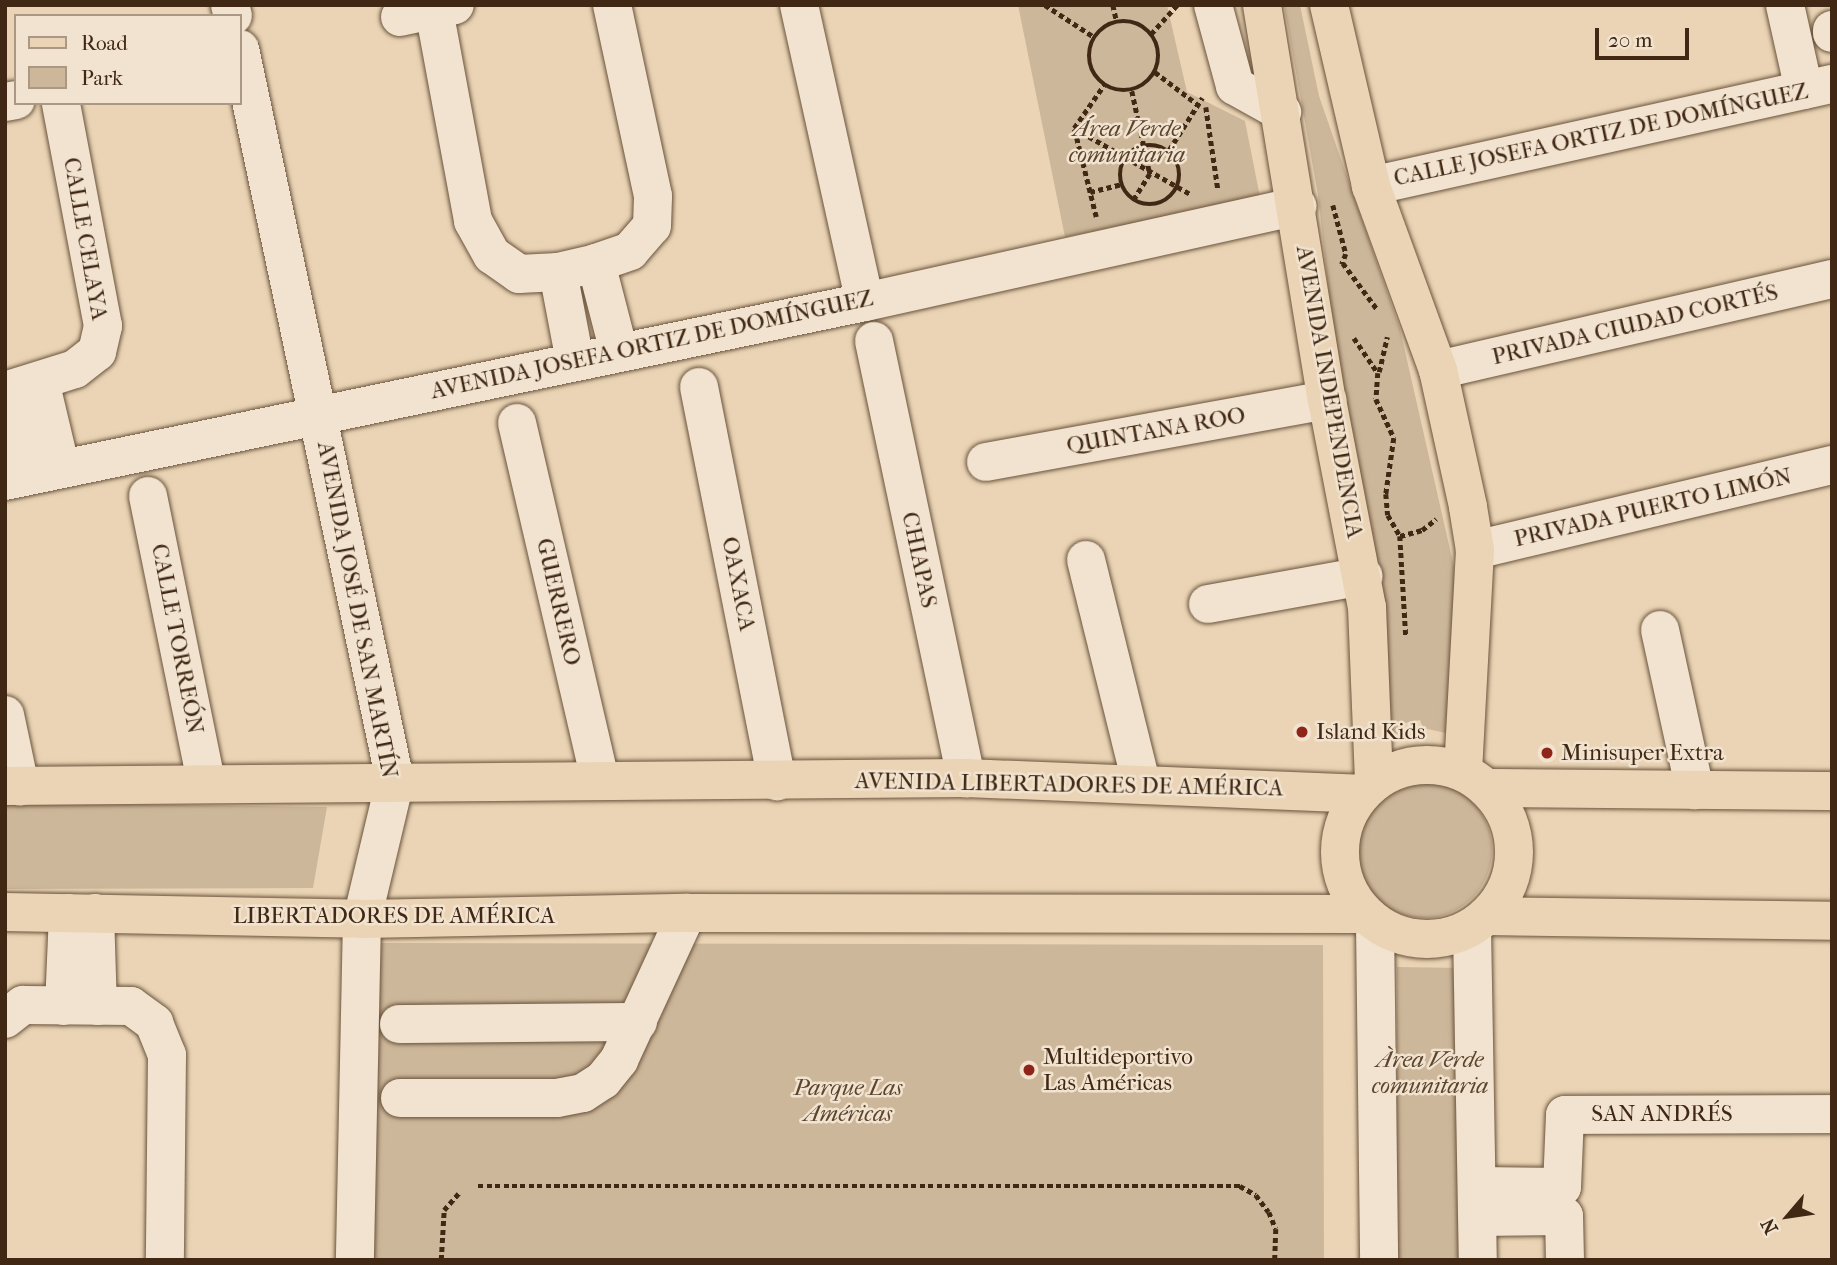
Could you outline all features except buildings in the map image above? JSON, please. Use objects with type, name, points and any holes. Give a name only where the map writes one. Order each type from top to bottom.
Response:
[{"type":"main road","name":"AVENIDA INDEPENDENCIA","points":[[1262,5],[1282,112],[1313,202],[1326,400],[1363,576],[1367,788]]},
{"type":"main road","points":[[1329,5],[1371,186],[1438,370],[1475,550],[1475,780],[1509,822],[1514,862],[1505,891],[1480,922],[1449,937],[1423,940],[1398,935],[1370,919],[1347,887],[1339,855],[1348,812],[1367,788],[1401,767],[1433,764],[1475,780],[1695,790],[1832,791]]},
{"type":"main road","name":"AVENIDA LIBERTADORES DE AMÉRICA","points":[[777,781],[966,778],[1367,788]]},
{"type":"main road","points":[[13,786],[206,782],[777,781]]},
{"type":"main road","name":"LIBERTADORES DE AMÉRICA","points":[[5,912],[362,919],[687,914],[1370,919]]},
{"type":"main road","points":[[1480,922],[1832,921]]},
{"type":"street","points":[[430,11],[473,221],[492,255],[519,274],[558,272],[630,251],[652,226],[653,196],[612,5]]},
{"type":"street","points":[[799,5],[865,302]]},
{"type":"street","points":[[1213,5],[1235,86],[1282,112]]},
{"type":"street","points":[[1785,5],[1818,87]]},
{"type":"street","name":"AVENIDA JOSÉ DE SAN MARTÍN","points":[[242,58],[395,781],[362,919],[355,1260]]},
{"type":"street","name":"CALLE JOSEFA ORTIZ DE DOMÍNGUEZ","points":[[1371,186],[1818,87]]},
{"type":"street","name":"CALLE CELAYA","points":[[32,475],[18,387],[75,369],[97,352],[103,326],[61,105]]},
{"type":"street","name":"AVENIDA JOSEFA ORTIZ DE DOMÍNGUEZ","points":[[32,475],[865,302],[1103,248],[1229,215],[1313,202]]},
{"type":"street","points":[[596,263],[619,352]]},
{"type":"street","points":[[558,272],[575,361]]},
{"type":"street","name":"PRIVADA CIUDAD CORTÉS","points":[[1438,370],[1832,279]]},
{"type":"street","name":"CHIAPAS","points":[[874,341],[966,778]]},
{"type":"street","name":"OAXACA","points":[[699,387],[777,781]]},
{"type":"street","name":"QUINTANA ROO","points":[[986,462],[1326,400]]},
{"type":"street","name":"GUERRERO","points":[[517,422],[600,781]]},
{"type":"street","name":"PRIVADA PUERTO LIMÓN","points":[[1475,550],[1832,465]]},
{"type":"street","name":"CALLE TORREÓN","points":[[148,496],[206,782]]},
{"type":"street","points":[[1086,560],[1141,783]]},
{"type":"street","points":[[1208,604],[1363,576]]},
{"type":"street","points":[[1660,631],[1695,790]]},
{"type":"street","points":[[5,715],[13,786]]},
{"type":"street","points":[[81,913],[81,1006]]},
{"type":"street","points":[[400,1098],[557,1098],[583,1093],[619,1060],[687,914]]},
{"type":"street","points":[[1370,919],[1379,1260]]},
{"type":"street","points":[[1478,1260],[1480,922]]},
{"type":"street","points":[[5,1019],[23,1005],[131,1006],[153,1023],[167,1055],[165,1260]]},
{"type":"street","points":[[399,1024],[638,1022]]},
{"type":"street","name":"SAN ANDRÉS","points":[[1478,1201],[1562,1187],[1565,1115],[1832,1114]]},
{"type":"street","points":[[1478,1201],[1564,1216],[1565,1260]]},
{"type":"path","points":[[1045,5],[1094,37]]},
{"type":"path","points":[[1053,12],[1057,5]]},
{"type":"path","points":[[1113,5],[1117,22]]},
{"type":"path","points":[[1151,34],[1177,5]]},
{"type":"path","points":[[1117,22],[1133,22],[1151,34],[1160,55],[1155,72],[1132,91],[1104,85],[1089,59],[1094,37],[1117,22]]},
{"type":"path","points":[[1155,72],[1197,104]]},
{"type":"path","points":[[1103,248],[1074,128],[1104,85]]},
{"type":"path","points":[[1103,248],[1150,174],[1132,91]]},
{"type":"path","points":[[1169,150],[1204,94],[1229,215]]},
{"type":"path","points":[[1074,128],[1150,174],[1229,215]]},
{"type":"path","points":[[1124,158],[1144,145],[1169,150],[1179,166],[1178,188]]},
{"type":"path","points":[[1124,158],[1121,184],[1133,201],[1154,206],[1178,188]]},
{"type":"path","points":[[1090,192],[1121,184]]},
{"type":"path","points":[[1313,202],[1346,254],[1340,271]]},
{"type":"path","points":[[1343,263],[1382,322]]},
{"type":"path","points":[[1346,328],[1378,373]]},
{"type":"path","points":[[1387,334],[1386,355],[1378,373],[1376,399],[1394,438],[1386,494],[1388,515],[1399,536],[1406,646]]},
{"type":"path","points":[[1399,536],[1422,530],[1442,514]]},
{"type":"path","points":[[478,1186],[1240,1186],[1256,1195],[1269,1212],[1276,1228],[1275,1260]]},
{"type":"path","points":[[441,1260],[443,1210],[458,1193]]},
{"type":"green space","name":"Área Verde comunitaria","points":[[1018,5],[1167,5],[1187,92],[1245,121],[1260,197],[1065,237]]},
{"type":"green space","points":[[1284,5],[1300,5],[1319,96],[1400,329],[1454,567],[1455,735],[1423,728],[1420,720],[1400,724],[1399,734],[1378,732],[1318,195]]},
{"type":"green space","points":[[1424,782],[1450,788],[1472,802],[1486,824],[1492,850],[1486,876],[1472,898],[1450,912],[1424,918],[1398,912],[1376,898],[1362,876],[1356,850],[1362,824],[1376,802],[1398,788]]},
{"type":"green space","points":[[5,803],[327,807],[313,888],[5,889]]},
{"type":"green space","name":"Parque Las Américas","points":[[372,943],[1323,945],[1324,1260],[371,1260]]},
{"type":"green space","name":"Àrea Verde comunitaria","points":[[1397,967],[1463,968],[1463,1260],[1397,1260]]},
{"type":"place","name":"Island Kids","points":[[1302,732]]},
{"type":"place","name":"Minisuper Extra","points":[[1547,753]]},
{"type":"place","name":"Multideportivo Las Américas","points":[[1029,1070]]}]
